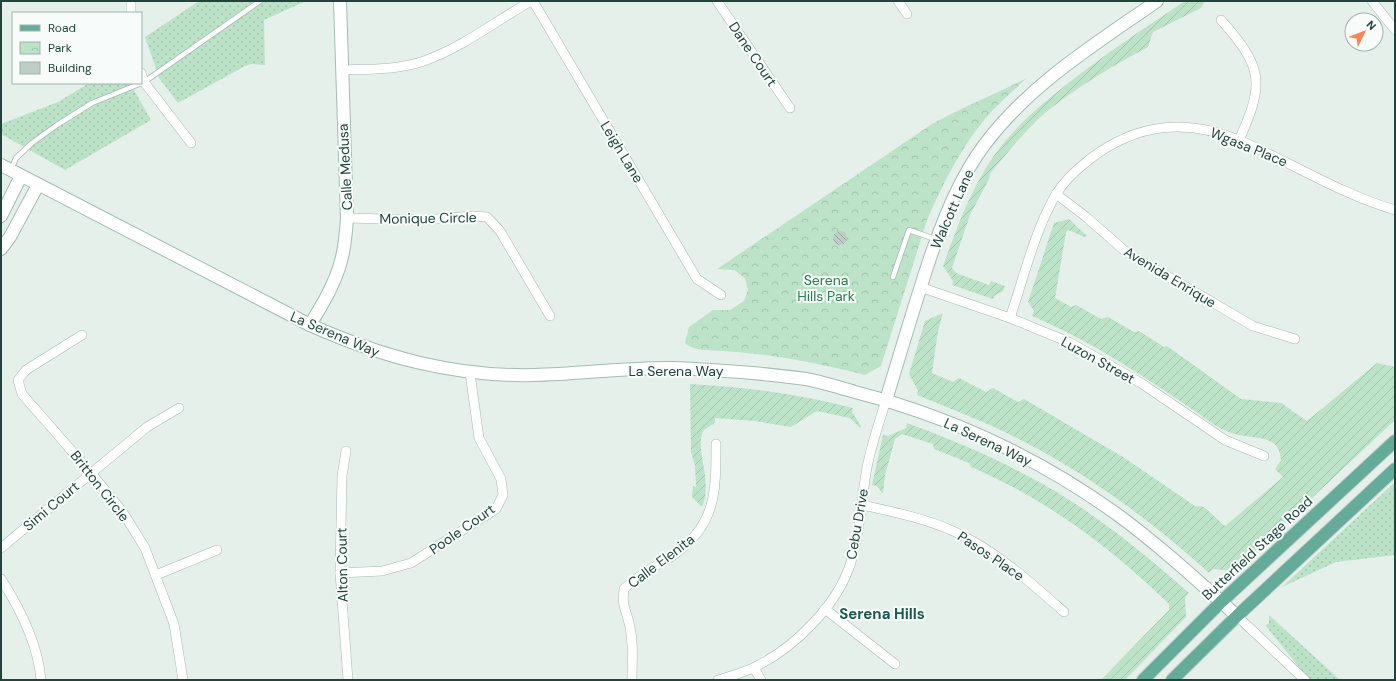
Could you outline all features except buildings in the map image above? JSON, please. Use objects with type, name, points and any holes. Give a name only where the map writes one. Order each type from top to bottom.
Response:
[{"type":"main road","name":"Calle Medusa","points":[[310,326],[328,295],[341,262],[347,218],[340,1]]},
{"type":"main road","name":"Walcott Lane","points":[[886,400],[920,287],[937,240],[965,174],[985,143],[1023,102],[1058,71],[1157,1]]},
{"type":"main road","name":"La Serena Way","points":[[11,170],[310,326],[347,342],[386,355],[433,367],[470,373],[533,375],[673,368],[742,372],[808,380],[886,400],[972,432],[1026,458],[1076,488],[1116,514],[1154,542],[1237,616]]},
{"type":"main road","points":[[1,216],[11,170]]},
{"type":"main road","points":[[1,249],[10,238],[38,185]]},
{"type":"main road","name":"Butterfield Stage Road","points":[[1143,680],[1221,602],[1395,441]]},
{"type":"main road","points":[[1172,680],[1237,616],[1395,469]]},
{"type":"street","points":[[131,1],[131,12]]},
{"type":"street","points":[[342,70],[383,69],[424,61],[469,40],[493,23],[532,1]]},
{"type":"street","name":"Leigh Lane","points":[[532,1],[697,279],[721,295]]},
{"type":"street","name":"Dane Court","points":[[717,1],[790,108]]},
{"type":"street","points":[[898,1],[907,14]]},
{"type":"street","points":[[1372,1],[1395,30]]},
{"type":"street","points":[[1221,20],[1241,43],[1252,60],[1256,79],[1254,104],[1240,140]]},
{"type":"street","points":[[143,77],[191,143]]},
{"type":"street","name":"Wgasa Place","points":[[1010,318],[1038,233],[1056,194],[1085,162],[1106,147],[1127,136],[1146,130],[1165,127],[1193,127],[1240,140],[1360,196],[1395,210]]},
{"type":"street","name":"Avenida Enrique","points":[[1056,194],[1085,216],[1126,252],[1253,326],[1295,339]]},
{"type":"street","name":"Monique Circle","points":[[347,218],[424,220],[473,216],[487,217],[500,231],[550,316]]},
{"type":"street","name":"Luzon Street","points":[[920,287],[1010,318],[1071,343],[1103,360],[1224,440],[1264,456]]},
{"type":"street","name":"Britton Circle","points":[[82,335],[26,370],[18,380],[22,394],[91,472],[122,511],[145,548],[174,624],[183,680]]},
{"type":"street","name":"Poole Court","points":[[340,573],[382,571],[411,563],[496,509],[503,495],[501,479],[479,438],[470,373]]},
{"type":"street","name":"Cebu Drive","points":[[718,680],[754,668],[771,658],[796,639],[825,609],[841,585],[851,563],[862,505],[866,473],[886,400]]},
{"type":"street","name":"Simi Court","points":[[1,548],[147,427],[179,408]]},
{"type":"street","name":"Calle Elenita","points":[[632,680],[631,638],[629,623],[623,606],[624,589],[634,579],[672,556],[693,540],[707,519],[714,499],[716,444]]},
{"type":"street","name":"Alton Court","points":[[346,451],[342,476],[340,573],[348,680]]},
{"type":"street","name":"Pasos Place","points":[[862,505],[924,520],[954,531],[1006,564],[1064,612]]},
{"type":"street","points":[[156,575],[217,550]]},
{"type":"street","points":[[1,580],[13,598],[26,625],[36,652],[42,680]]},
{"type":"street","points":[[825,609],[895,664]]},
{"type":"street","name":"La Serena Way","points":[[1237,616],[1305,680]]},
{"type":"street","points":[[754,668],[760,680]]},
{"type":"lane","points":[[143,77],[260,1]]},
{"type":"lane","points":[[11,170],[16,158],[32,143],[92,103],[129,84]]},
{"type":"lane","points":[[893,277],[909,230],[937,240]]},
{"type":"green space","points":[[199,1],[306,1],[264,20],[265,65],[252,64],[245,66],[178,103],[159,78],[145,37]]},
{"type":"green space","points":[[1185,1],[1205,1],[1201,8],[1153,32],[1148,47],[1095,77],[1045,113],[1023,135],[990,174],[989,179],[970,215],[952,268],[956,273],[989,285],[991,281],[1005,286],[1003,291],[994,296],[993,299],[952,285],[953,281],[943,266],[962,215],[974,190],[995,154],[1015,130],[1036,109],[1113,50]]},
{"type":"green space","name":"Serena Hills Park","points":[[1027,78],[997,106],[981,124],[965,146],[945,182],[927,220],[881,366],[865,375],[777,357],[741,352],[698,349],[685,343],[689,327],[713,310],[730,310],[744,301],[748,290],[745,278],[734,270],[717,269],[932,124]]},
{"type":"green space","points":[[87,84],[131,84],[151,120],[65,170],[1,134],[1,124],[58,102]]},
{"type":"green space","points":[[1069,219],[1087,236],[1085,237],[1068,230],[1066,232],[1055,298],[1071,307],[1076,305],[1101,319],[1108,317],[1134,332],[1139,331],[1164,347],[1167,346],[1241,399],[1281,403],[1307,421],[1377,363],[1395,367],[1395,420],[1234,571],[1213,569],[1209,573],[1142,517],[1070,468],[1007,433],[917,395],[918,391],[909,374],[925,321],[943,313],[938,331],[932,373],[953,382],[959,378],[986,392],[993,388],[1018,402],[1024,399],[1123,457],[1195,506],[1204,507],[1225,526],[1283,477],[1275,469],[1281,460],[1276,446],[1272,442],[1260,438],[1237,435],[1221,429],[1106,353],[1057,327],[1032,316],[1034,311],[1028,302],[1054,223]]},
{"type":"green space","points":[[690,384],[772,392],[853,408],[852,412],[861,426],[860,428],[850,418],[817,411],[791,427],[755,421],[715,418],[715,423],[704,430],[701,437],[706,486],[702,507],[692,497],[693,486],[696,487],[695,466],[691,452]]},
{"type":"green space","points":[[907,423],[937,434],[996,460],[1047,486],[1090,513],[1189,593],[1185,597],[1186,617],[1125,680],[1101,680],[1169,610],[1169,604],[1124,563],[1076,526],[1051,509],[999,480],[971,467],[969,463],[934,449],[933,444],[902,434],[895,439],[885,475],[883,494],[877,486],[872,485],[883,435],[888,436],[906,428]]},
{"type":"green space","points":[[1395,482],[1395,555],[1336,562],[1282,587]]},
{"type":"green space","points":[[1269,615],[1340,680],[1310,680],[1266,626],[1269,623]]},
{"type":"district","name":"Serena Hills","points":[[882,614]]}]
